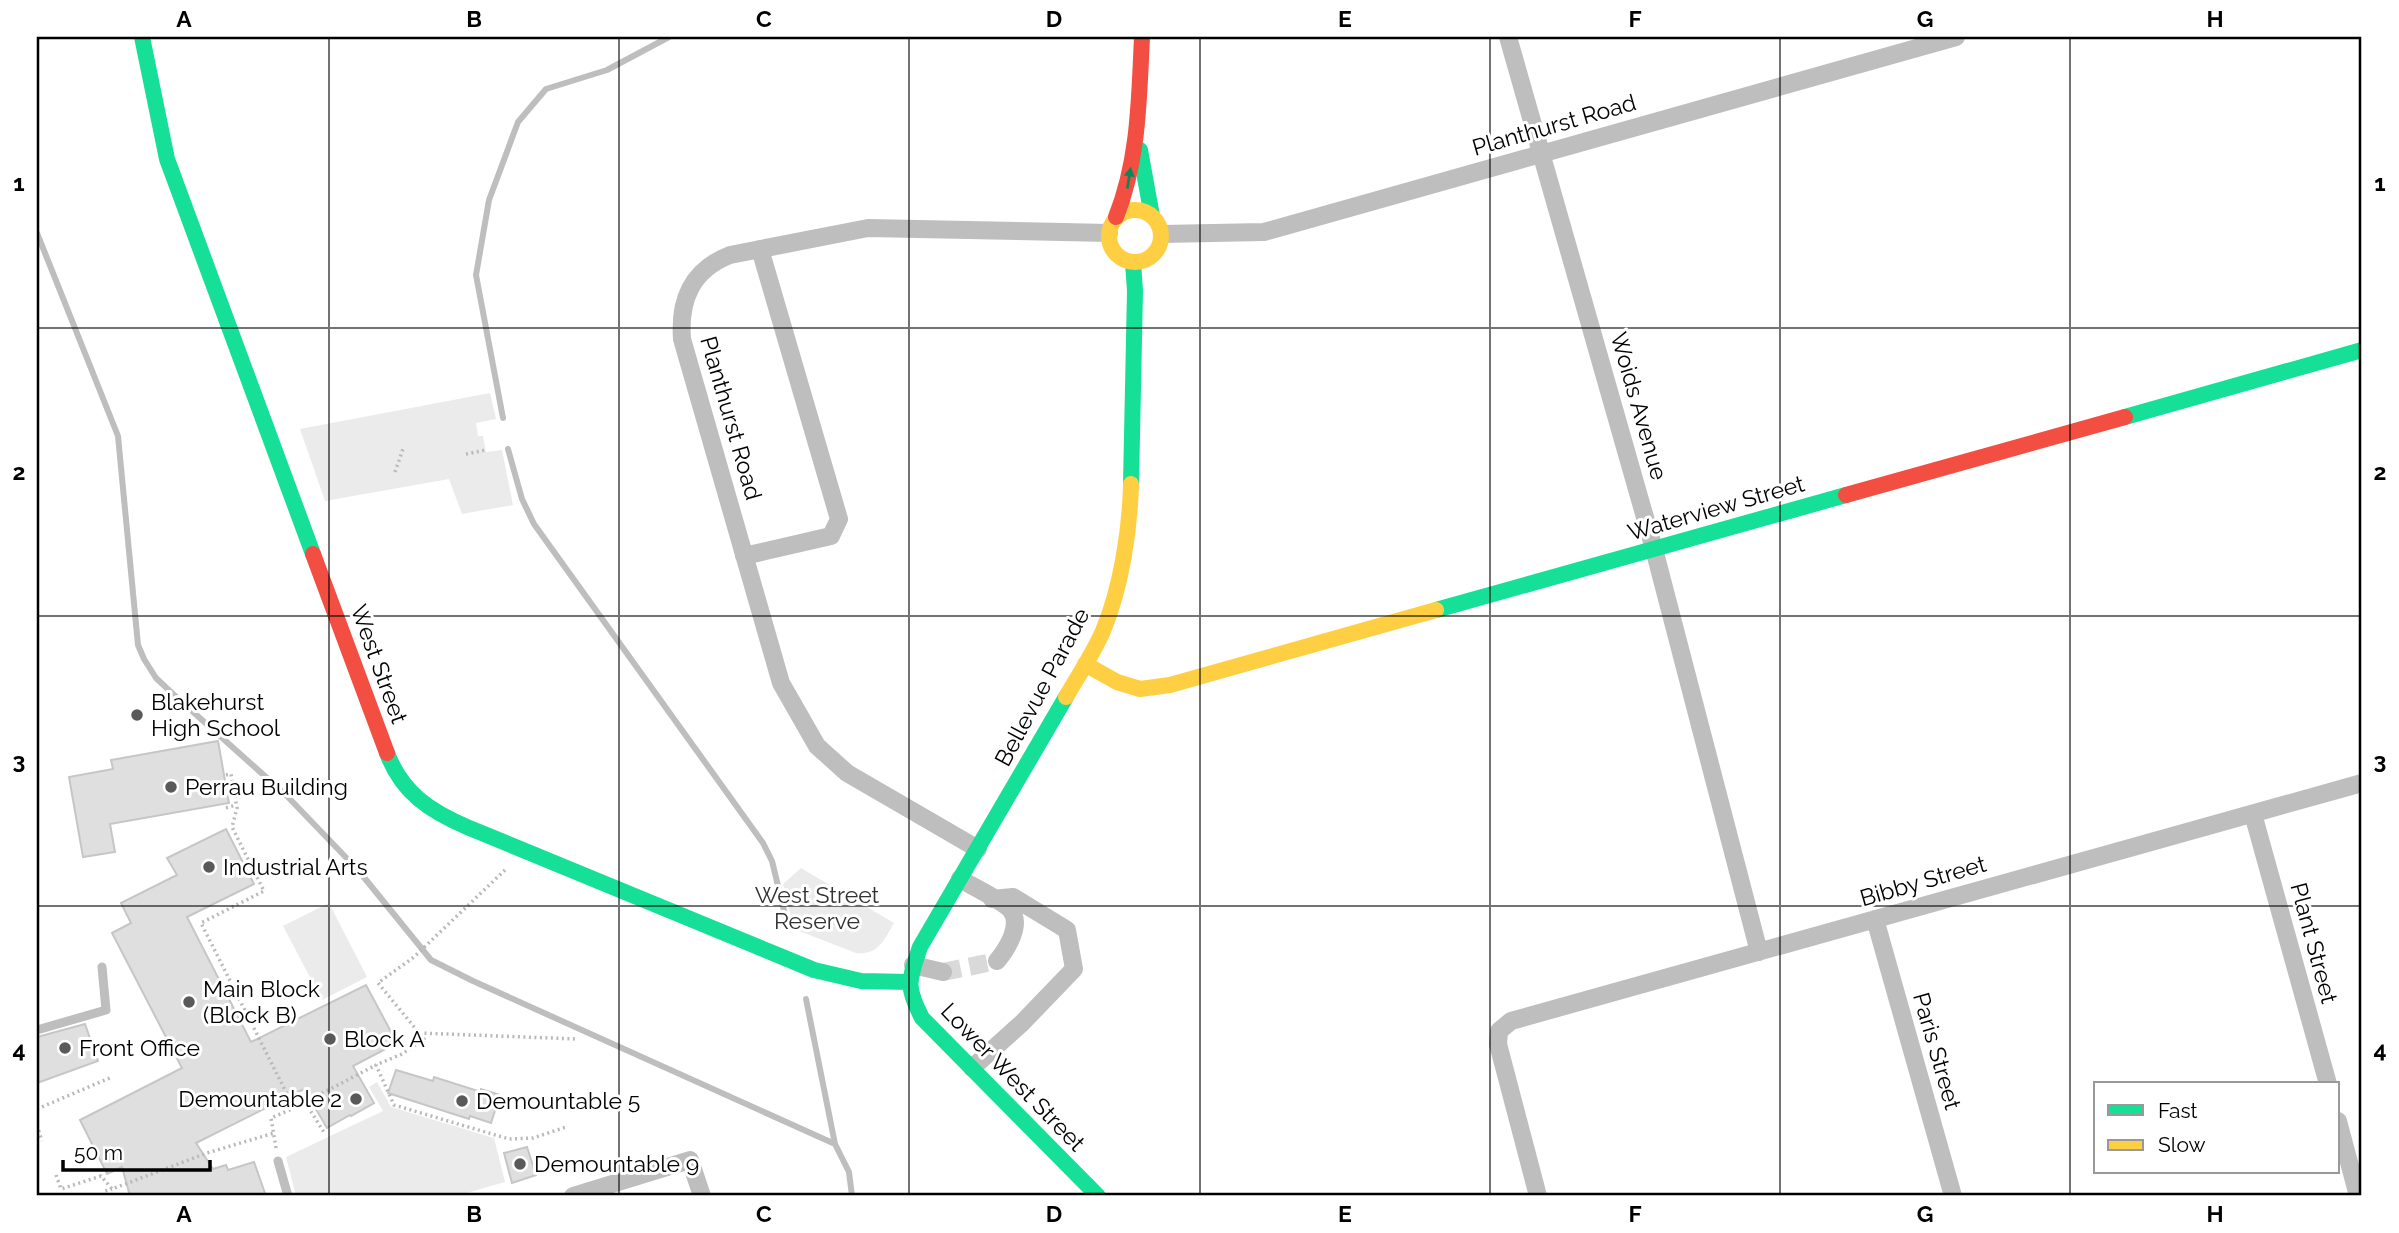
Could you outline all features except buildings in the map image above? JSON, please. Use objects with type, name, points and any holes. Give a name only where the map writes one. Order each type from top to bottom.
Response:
[{"type":"street","name":"West Street","points":[[142,37],[167,159],[391,763],[401,783],[414,799],[431,811],[467,827],[814,970],[862,983],[911,973]]},
{"type":"street","points":[[1113,225],[1124,212],[1135,209],[1152,216],[1158,223],[1162,234],[1161,243],[1154,255],[1146,260],[1133,262],[1124,260],[1110,243],[1113,225],[1125,200],[1128,185],[1135,136],[1142,37]]},
{"type":"street","name":"Woids Avenue","points":[[1508,37],[1654,549],[1759,952]]},
{"type":"street","name":"Planthurst Road","points":[[1162,234],[1264,232],[1955,37]]},
{"type":"street","points":[[1135,136],[1143,158],[1152,216]]},
{"type":"street","name":"Planthurst Road","points":[[978,849],[847,773],[817,746],[781,682],[682,339],[681,321],[689,291],[704,270],[714,261],[730,255],[868,228],[1113,225]]},
{"type":"street","points":[[744,556],[831,536],[839,519],[760,249]]},
{"type":"street","name":"Bellevue Parade","points":[[911,973],[920,947],[1085,664],[1106,620],[1119,577],[1129,522],[1135,292],[1133,262]]},
{"type":"street","name":"Waterview Street","points":[[1085,664],[1117,682],[1140,690],[1170,685],[2362,350]]},
{"type":"street","name":"Bibby Street","points":[[1538,1196],[1497,1039],[1499,1031],[1511,1021],[2362,783]]},
{"type":"street","name":"Plant Street","points":[[2253,814],[2327,1082]]},
{"type":"street","points":[[960,879],[1010,910],[1015,922],[1008,949],[997,961]]},
{"type":"street","points":[[972,1068],[1022,1023],[1073,969],[1067,930],[1013,897],[992,899]]},
{"type":"street","name":"Paris Street","points":[[1875,919],[1952,1196]]},
{"type":"street","points":[[911,973],[943,972]]},
{"type":"street","name":"Lower West Street","points":[[911,973],[911,997],[922,1018],[1098,1196]]},
{"type":"street","points":[[2340,1128],[2358,1196]]},
{"type":"street","points":[[573,1196],[690,1160],[702,1196]]},
{"type":"lane","points":[[37,1030],[106,1010],[102,967]]},
{"type":"lane","points":[[278,1161],[288,1196]]},
{"type":"path","points":[[395,472],[403,449]]},
{"type":"path","points":[[466,454],[486,450]]},
{"type":"path","points":[[226,775],[231,774],[236,805],[232,828],[264,891],[201,923],[294,1108]]},
{"type":"path","points":[[226,808],[236,805]]},
{"type":"path","points":[[278,1161],[271,1118],[402,1054],[424,1040],[378,983],[414,957],[505,870]]},
{"type":"path","points":[[419,1033],[577,1039]]},
{"type":"path","points":[[376,1065],[394,1105],[509,1139],[533,1138],[566,1127]]},
{"type":"path","points":[[37,1109],[112,1077]]},
{"type":"path","points":[[305,1102],[325,1134]]},
{"type":"path","points":[[37,1125],[42,1142]]},
{"type":"path","points":[[106,1196],[105,1191],[207,1153],[274,1133]]},
{"type":"path","points":[[56,1175],[61,1189],[102,1176],[112,1189]]},
{"type":"green space","points":[[490,393],[496,419],[476,423],[478,436],[483,436],[486,452],[502,450],[513,505],[462,514],[449,479],[325,501],[300,429]]},
{"type":"green space","name":"West Street Reserve","points":[[801,868],[894,923],[880,945],[870,952],[856,953],[794,929],[783,884]]},
{"type":"green space","points":[[329,903],[367,977],[322,1000],[283,926]]},
{"type":"green space","points":[[377,1082],[391,1107],[494,1138],[505,1182],[456,1196],[296,1196],[286,1157],[383,1111],[369,1087]]},
{"type":"waterway","points":[[503,418],[476,275],[489,200],[518,122],[546,89],[607,70],[669,37]]},
{"type":"waterway","points":[[37,233],[118,436],[138,645],[156,678],[286,795],[358,870],[431,960],[835,1144]]},
{"type":"waterway","points":[[508,449],[522,499],[534,524],[763,843],[772,861],[788,927]]},
{"type":"waterway","points":[[806,999],[835,1144],[849,1172],[852,1196]]},
{"type":"tunnel","points":[[943,972],[997,961]]},
{"type":"traffic: fast","points":[[142,37],[167,159],[313,554]]},
{"type":"traffic: fast","points":[[1140,150],[1152,216]]},
{"type":"traffic: fast","points":[[1131,484],[1135,291],[1133,262]]},
{"type":"traffic: fast","points":[[2125,417],[2362,350]]},
{"type":"traffic: fast","points":[[1436,610],[1846,495]]},
{"type":"traffic: fast","points":[[1066,697],[920,947],[913,968],[911,990],[922,1018],[1098,1196]]},
{"type":"traffic: fast","points":[[387,753],[409,790],[429,807],[467,827],[814,970],[861,981],[909,982]]},
{"type":"traffic: slow","points":[[1135,210],[1145,212],[1153,218],[1159,226],[1161,236],[1159,246],[1153,254],[1145,260],[1135,262],[1125,260],[1117,254],[1111,246],[1109,236],[1111,226],[1117,218],[1125,212],[1135,210]]},
{"type":"traffic: slow","points":[[1066,697],[1099,640],[1115,596],[1129,520],[1131,484]]},
{"type":"traffic: slow","points":[[1085,664],[1117,682],[1140,689],[1170,685],[1436,610]]},
{"type":"traffic: jam","points":[[1116,217],[1134,151],[1142,37]]},
{"type":"traffic: jam","points":[[1846,495],[2125,417]]},
{"type":"traffic: jam","points":[[313,554],[387,753]]},
{"type":"place","name":"Blakehurst High School","points":[[137,715]]},
{"type":"place","name":"Perrau Building","points":[[171,787]]},
{"type":"place","name":"Industrial Arts","points":[[209,867]]},
{"type":"place","name":"Main Block (Block B)","points":[[189,1002]]},
{"type":"place","name":"Block A","points":[[330,1039]]},
{"type":"place","name":"Front Office","points":[[65,1048]]},
{"type":"place","name":"Demountable 2","points":[[356,1099]]},
{"type":"place","name":"Demountable 5","points":[[462,1101]]},
{"type":"place","name":"Demountable 9","points":[[520,1164]]}]
